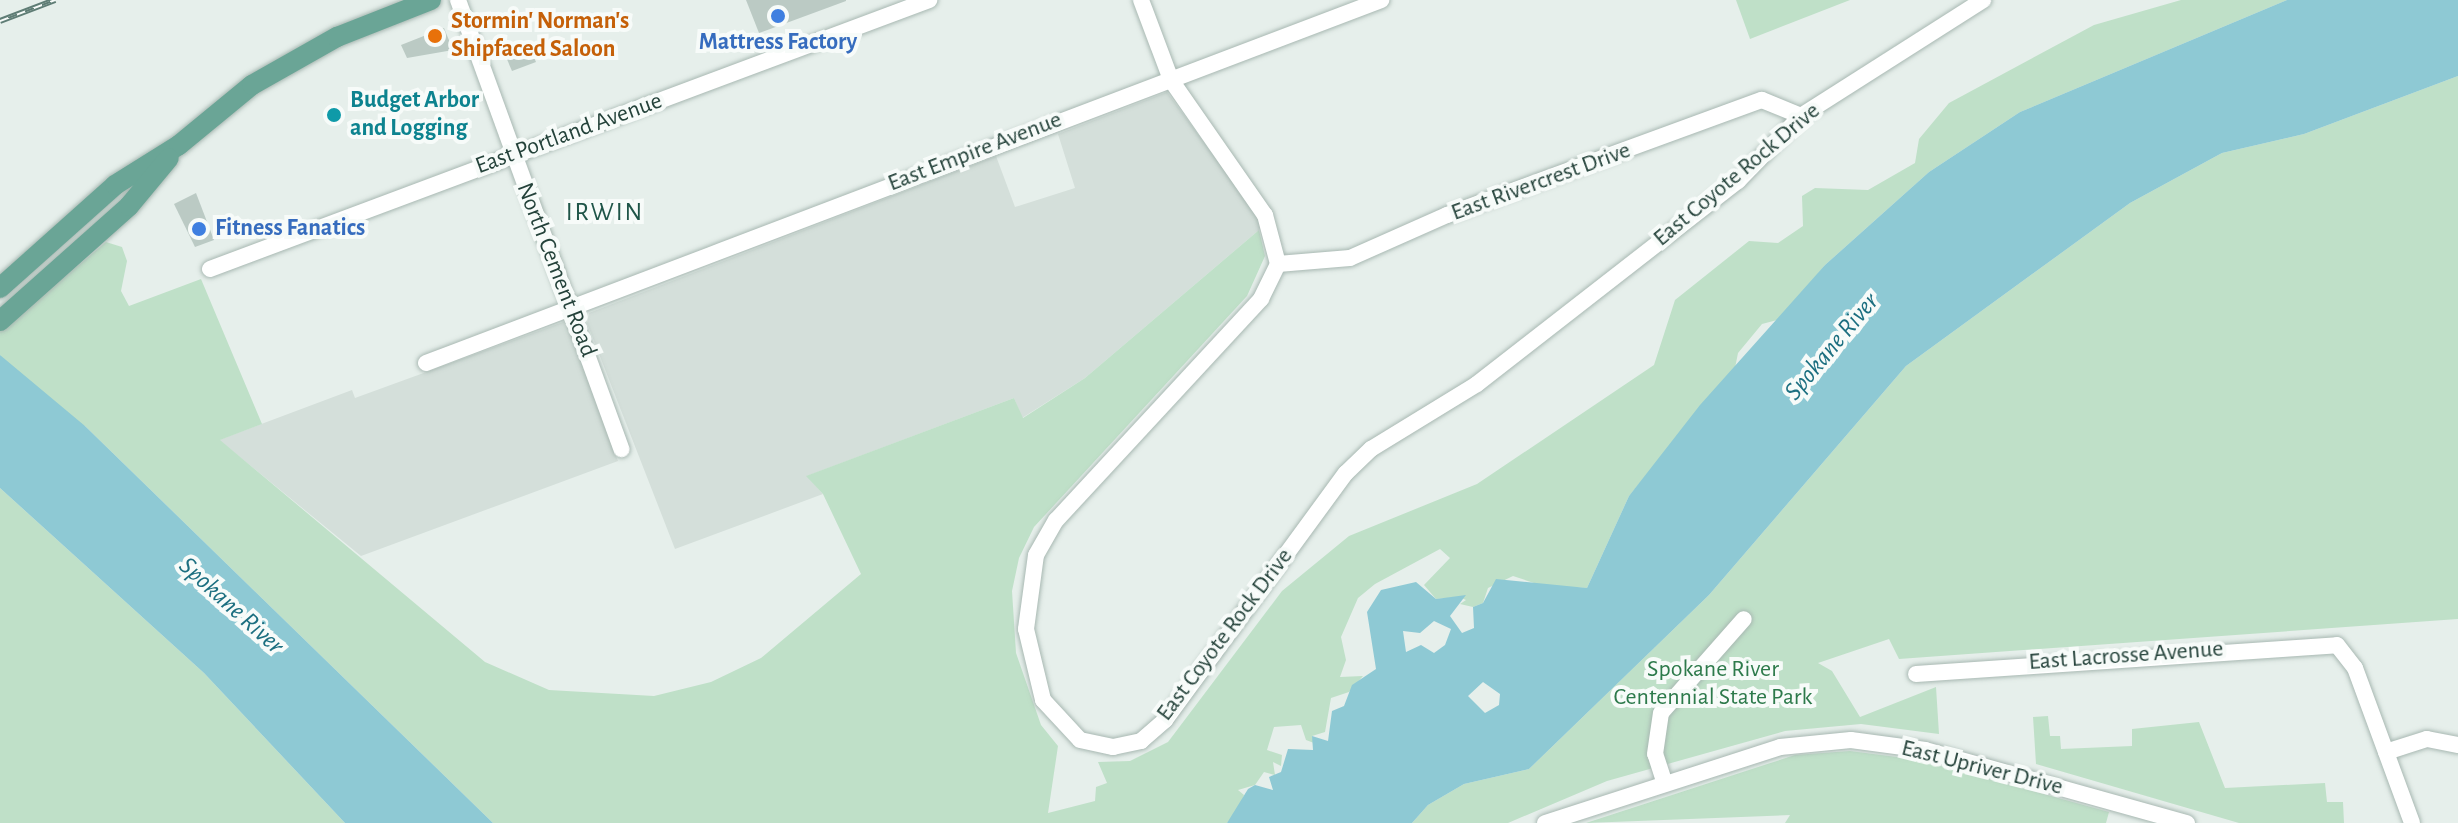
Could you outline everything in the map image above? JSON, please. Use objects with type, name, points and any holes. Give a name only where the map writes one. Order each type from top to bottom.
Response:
[{"type":"main road","points":[[1,287],[115,185],[179,145],[293,60],[431,0]]},
{"type":"main road","points":[[0,321],[129,206],[179,145]]},
{"type":"street","name":"North Cement Road","points":[[458,0],[621,449]]},
{"type":"street","name":"East Portland Avenue","points":[[210,269],[929,0]]},
{"type":"street","points":[[1141,0],[1171,80],[1265,215],[1278,264]]},
{"type":"street","name":"East Empire Avenue","points":[[426,363],[1381,0]]},
{"type":"street","name":"East Coyote Rock Drive","points":[[1278,264],[1261,299],[1056,520],[1036,555],[1026,629],[1043,700],[1080,740],[1113,747],[1141,741],[1165,720],[1346,473],[1371,449],[1477,384],[1738,181],[1801,116],[1983,0]]},
{"type":"street","name":"East Rivercrest Drive","points":[[1278,264],[1350,258],[1447,215],[1762,100],[1801,116]]},
{"type":"street","points":[[1664,781],[1655,754],[1661,713],[1744,619]]},
{"type":"street","name":"East Lacrosse Avenue","points":[[1916,674],[2337,645],[2353,663],[2386,752]]},
{"type":"street","points":[[2412,823],[2386,752],[2427,739],[2458,745]]},
{"type":"street","name":"East Upriver Drive","points":[[1545,823],[1664,781],[1780,747],[1851,740],[1925,750],[2187,823]]},
{"type":"shaded area","points":[[1167,92],[1263,223],[1259,230],[1085,378],[1022,418],[1014,398],[807,476],[823,494],[675,549],[587,323],[589,313],[996,156],[1015,207],[1075,188],[1058,134]]},
{"type":"shaded area","points":[[566,321],[618,461],[361,556],[219,440],[352,390],[355,398]]},
{"type":"green space","points":[[1736,0],[1850,0],[1750,39]]},
{"type":"green space","points":[[2181,0],[2287,0],[2020,112],[1929,172],[1825,265],[1781,319],[1762,324],[1738,353],[1735,368],[1629,496],[1587,588],[1543,586],[1513,576],[1488,588],[1483,603],[1473,607],[1460,604],[1466,600],[1459,597],[1436,599],[1424,585],[1450,558],[1440,549],[1375,584],[1358,598],[1341,637],[1346,660],[1340,677],[1363,676],[1349,692],[1331,698],[1325,732],[1312,736],[1314,743],[1306,740],[1301,725],[1274,727],[1267,750],[1282,755],[1281,766],[1273,762],[1275,775],[1264,772],[1255,785],[1238,790],[1244,795],[1239,811],[1227,823],[493,823],[85,426],[24,407],[0,355],[0,331],[106,242],[122,247],[127,261],[121,291],[129,306],[201,279],[262,424],[220,440],[485,662],[549,690],[654,696],[711,682],[761,658],[861,574],[823,494],[806,476],[1014,398],[1023,418],[1085,378],[1259,230],[1265,256],[1247,296],[1034,527],[1019,558],[1012,591],[1016,653],[1041,725],[1058,746],[1048,813],[1095,801],[1096,787],[1107,783],[1098,762],[1130,761],[1168,742],[1282,591],[1349,536],[1477,484],[1654,365],[1675,300],[1749,241],[1778,243],[1803,226],[1802,196],[1815,188],[1868,190],[1915,163],[1919,139],[1949,103],[2094,25]]},
{"type":"green space","name":"Spokane River Centennial State Park","points":[[2458,76],[2458,619],[1899,659],[1889,639],[1818,663],[1832,671],[1860,717],[1936,687],[1939,734],[1861,724],[1785,731],[1607,781],[1508,823],[1412,823],[1428,805],[1464,784],[1529,769],[1709,595],[1906,366],[2130,203],[2222,153],[2304,134]]},
{"type":"green space","points":[[0,488],[204,673],[345,823],[0,823]]},
{"type":"green space","points":[[2048,716],[2050,736],[2060,736],[2061,749],[2132,746],[2132,729],[2199,722],[2225,788],[2325,783],[2327,802],[2343,802],[2344,823],[2239,823],[2036,764],[2033,717]]},
{"type":"green space","points":[[1850,751],[1920,760],[2109,812],[2106,823],[1785,823],[1790,815],[1586,823],[1795,755]]},
{"type":"water","name":"Spokane River","points":[[2287,0],[2458,0],[2458,76],[2304,134],[2222,153],[2130,203],[1906,366],[1709,595],[1529,769],[1464,784],[1428,805],[1412,823],[1227,823],[1248,789],[1255,785],[1273,790],[1269,777],[1281,772],[1288,749],[1313,750],[1312,736],[1328,741],[1332,711],[1344,706],[1352,685],[1376,669],[1367,612],[1381,590],[1416,582],[1436,599],[1466,595],[1450,616],[1462,633],[1474,628],[1473,607],[1483,603],[1496,579],[1587,588],[1629,496],[1700,405],[1825,265],[1929,172],[2020,112]],"holes":[[[1434,621],[1451,629],[1445,645],[1434,653],[1421,645],[1406,652],[1403,631],[1420,633]],[[1483,682],[1500,694],[1499,705],[1485,713],[1468,696]]]},
{"type":"water","name":"Spokane River","points":[[0,355],[85,426],[493,823],[345,823],[204,673],[0,488]]},
{"type":"building","name":"Mattress Factory","points":[[746,0],[846,0],[846,1],[759,33]]},
{"type":"building","name":"Stormin' Norman's Shipfaced Saloon","points":[[444,28],[453,50],[407,58],[401,45]]},
{"type":"building","points":[[530,48],[536,62],[512,71],[506,57]]},
{"type":"building","name":"Fitness Fanatics","points":[[196,193],[214,240],[195,247],[174,204]]},
{"type":"railway","points":[[0,21],[55,0]]},
{"type":"place","name":"Mattress Factory","points":[[778,16]]},
{"type":"place","name":"Stormin' Norman's Shipfaced Saloon","points":[[435,36]]},
{"type":"place","name":"Budget Arbor and Logging","points":[[334,115]]},
{"type":"place","name":"Fitness Fanatics","points":[[199,229]]},
{"type":"district","name":"IRWIN","points":[[605,213]]}]
